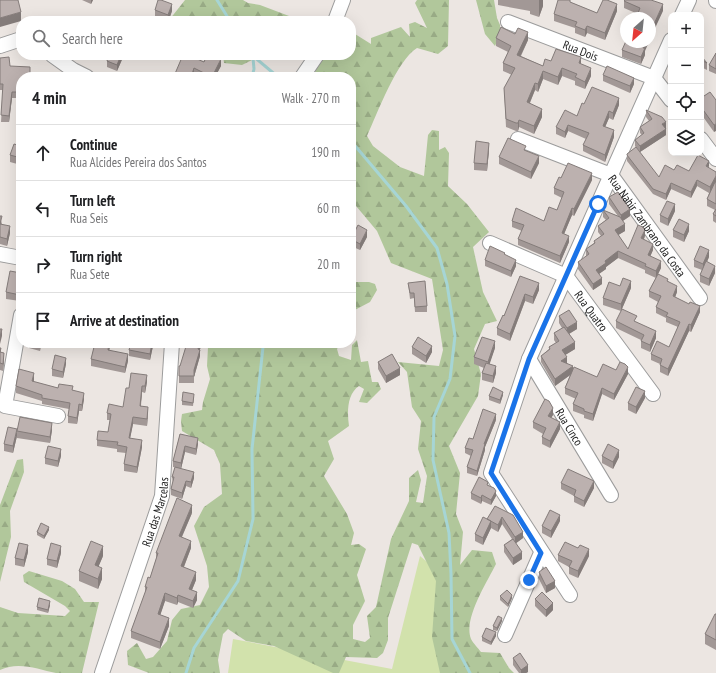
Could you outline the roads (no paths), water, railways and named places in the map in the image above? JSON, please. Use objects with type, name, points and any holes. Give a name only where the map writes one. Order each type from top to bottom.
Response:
[{"type":"street","points":[[337,16],[343,0]]},
{"type":"street","points":[[683,12],[689,0]]},
{"type":"street","name":"Rua Dois","points":[[508,22],[654,78]]},
{"type":"street","points":[[0,46],[16,41]]},
{"type":"street","points":[[570,595],[541,553],[491,473],[529,359],[668,47]]},
{"type":"street","points":[[59,60],[77,72]]},
{"type":"street","points":[[305,72],[314,60]]},
{"type":"street","points":[[654,78],[668,96]]},
{"type":"street","name":"Rua Nahir Zambrano da Costa","points":[[518,139],[611,175],[700,298]]},
{"type":"street","points":[[704,143],[716,159]]},
{"type":"street","points":[[490,243],[566,276]]},
{"type":"street","points":[[0,254],[16,257]]},
{"type":"street","name":"Rua Quatro","points":[[566,276],[652,394]]},
{"type":"street","points":[[16,343],[5,406],[58,416]]},
{"type":"street","name":"Rua das Marcelas","points":[[102,673],[162,496],[172,348]]},
{"type":"street","name":"Rua Cinco","points":[[529,359],[611,494]]},
{"type":"street","points":[[506,635],[541,553]]},
{"type":"waterway","points":[[217,0],[227,16]]},
{"type":"waterway","points":[[253,60],[253,72]]},
{"type":"waterway","points":[[258,60],[272,72]]},
{"type":"waterway","points":[[356,147],[406,206],[437,248],[447,284],[455,336],[450,379],[434,417],[433,460],[449,533],[452,639],[470,673]]},
{"type":"waterway","points":[[186,673],[194,648],[238,581],[253,519],[252,449],[263,348]]}]
